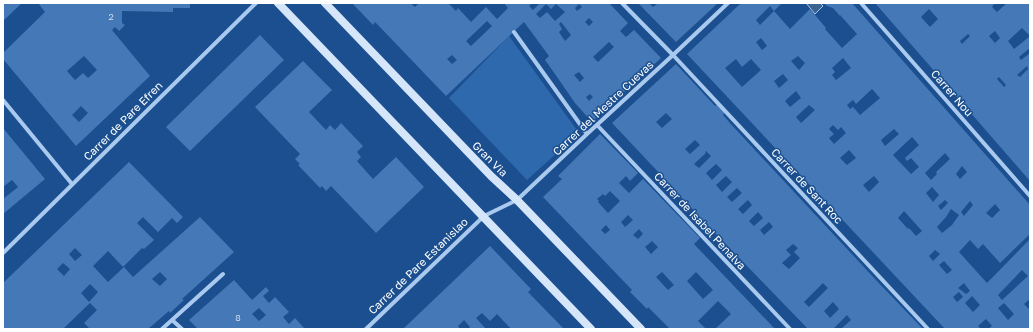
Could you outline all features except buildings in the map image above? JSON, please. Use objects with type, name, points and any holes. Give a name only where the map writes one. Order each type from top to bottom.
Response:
[{"type":"street","name":"Carrer de Pare Efren","points":[[3,253],[256,3]]},
{"type":"street","points":[[278,3],[591,329]]},
{"type":"street","name":"Gran Via","points":[[325,3],[491,176],[517,200],[641,329]]},
{"type":"street","name":"Carrer de Sant Roc","points":[[622,3],[673,55],[928,329]]},
{"type":"street","name":"Carrer del Mestre Cuevas","points":[[484,216],[517,200],[728,3]]},
{"type":"street","name":"Carrer Nou","points":[[861,3],[1030,196]]},
{"type":"street","points":[[514,32],[587,134]]},
{"type":"street","points":[[3,100],[72,184]]},
{"type":"street","name":"Carrer de Isabel Penalva","points":[[597,124],[790,329]]},
{"type":"street","name":"Carrer de Pare Estanislao","points":[[366,329],[484,216]]},
{"type":"street","points":[[162,329],[223,274]]},
{"type":"street","points":[[172,320],[182,329]]},
{"type":"shaded area","points":[[806,3],[820,3],[823,6],[815,14]]},
{"type":"shaded area","points":[[509,36],[579,133],[527,180],[449,98]]}]
